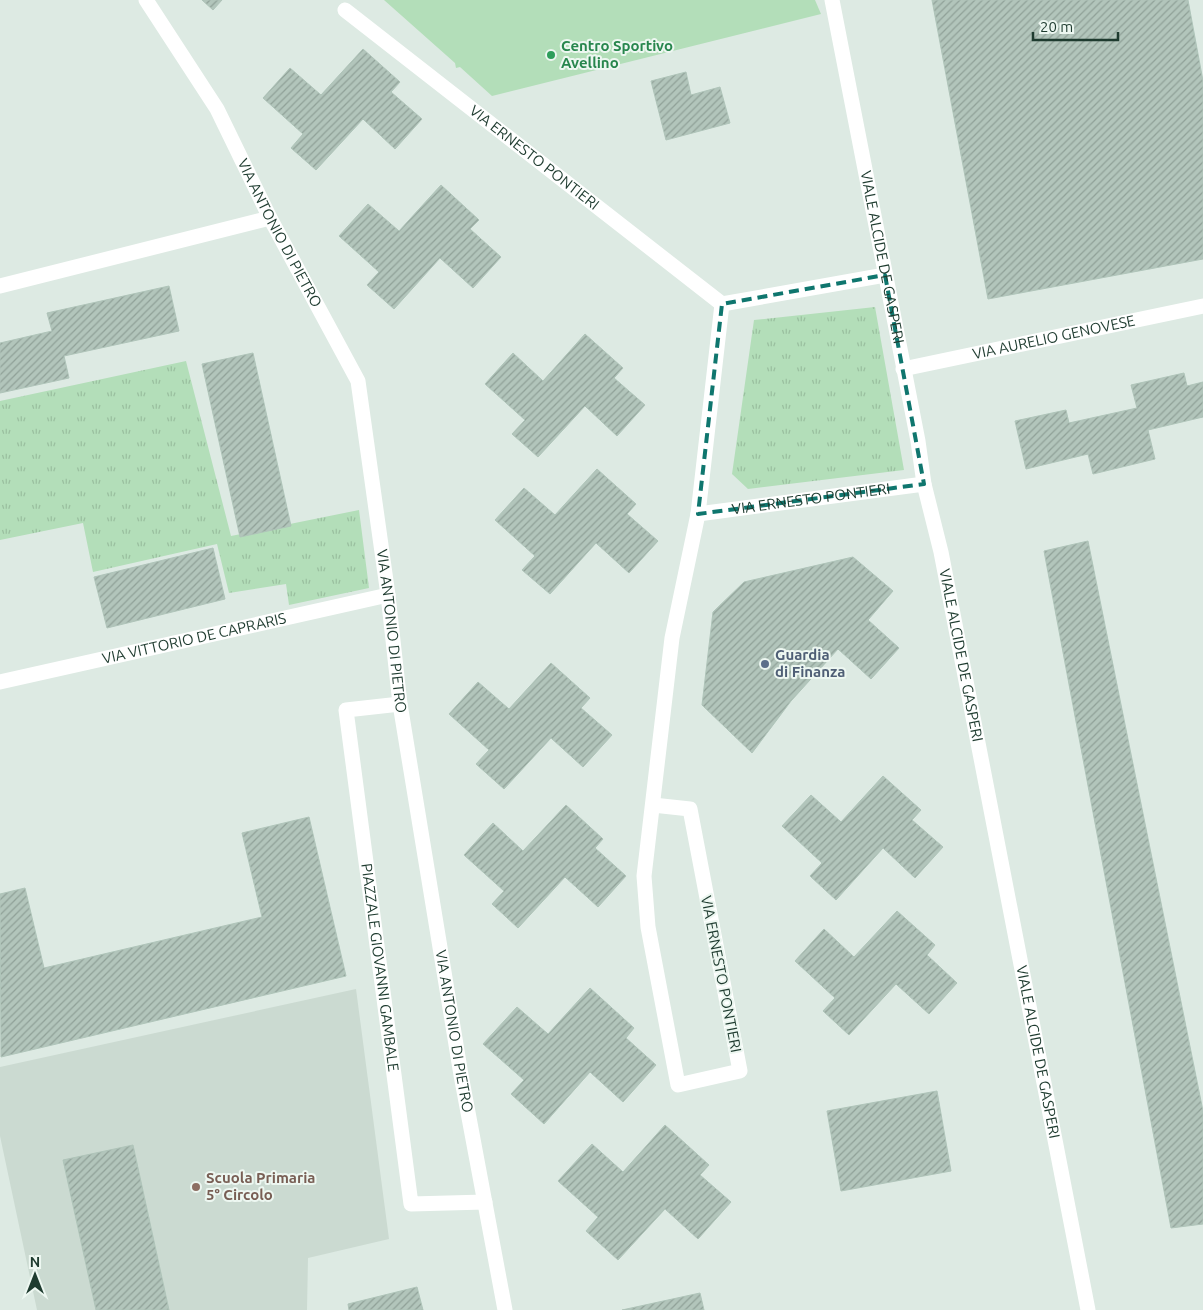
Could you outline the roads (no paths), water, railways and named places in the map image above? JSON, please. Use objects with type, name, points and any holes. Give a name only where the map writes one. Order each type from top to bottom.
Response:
[{"type":"street","name":"VIA ANTONIO DI PIETRO","points":[[146,0],[216,108],[270,218],[358,382],[388,595],[400,704],[461,1075],[505,1310]]},
{"type":"street","name":"VIALE ALCIDE DE GASPERI","points":[[832,0],[918,441],[924,484],[941,552],[1088,1310]]},
{"type":"street","name":"VIA ERNESTO PONTIERI","points":[[345,10],[722,304],[698,514],[672,638],[644,876],[648,927],[678,1085],[740,1072],[690,809],[653,805]]},
{"type":"street","points":[[0,286],[270,218]]},
{"type":"street","points":[[722,304],[885,275]]},
{"type":"street","name":"VIA AURELIO GENOVESE","points":[[903,369],[1203,306]]},
{"type":"street","name":"VIA ERNESTO PONTIERI","points":[[698,514],[924,484]]},
{"type":"street","name":"VIA VITTORIO DE CAPRARIS","points":[[0,682],[388,595]]},
{"type":"street","name":"PIAZZALE GIOVANNI GAMBALE","points":[[400,704],[346,710],[411,1204],[485,1202]]},
{"type":"place","name":"Centro Sportivo Avellino","points":[[551,55]]},
{"type":"place","name":"Guardia di Finanza","points":[[765,664]]},
{"type":"place","name":"Scuola Primaria 5° Circolo","points":[[196,1187]]}]
